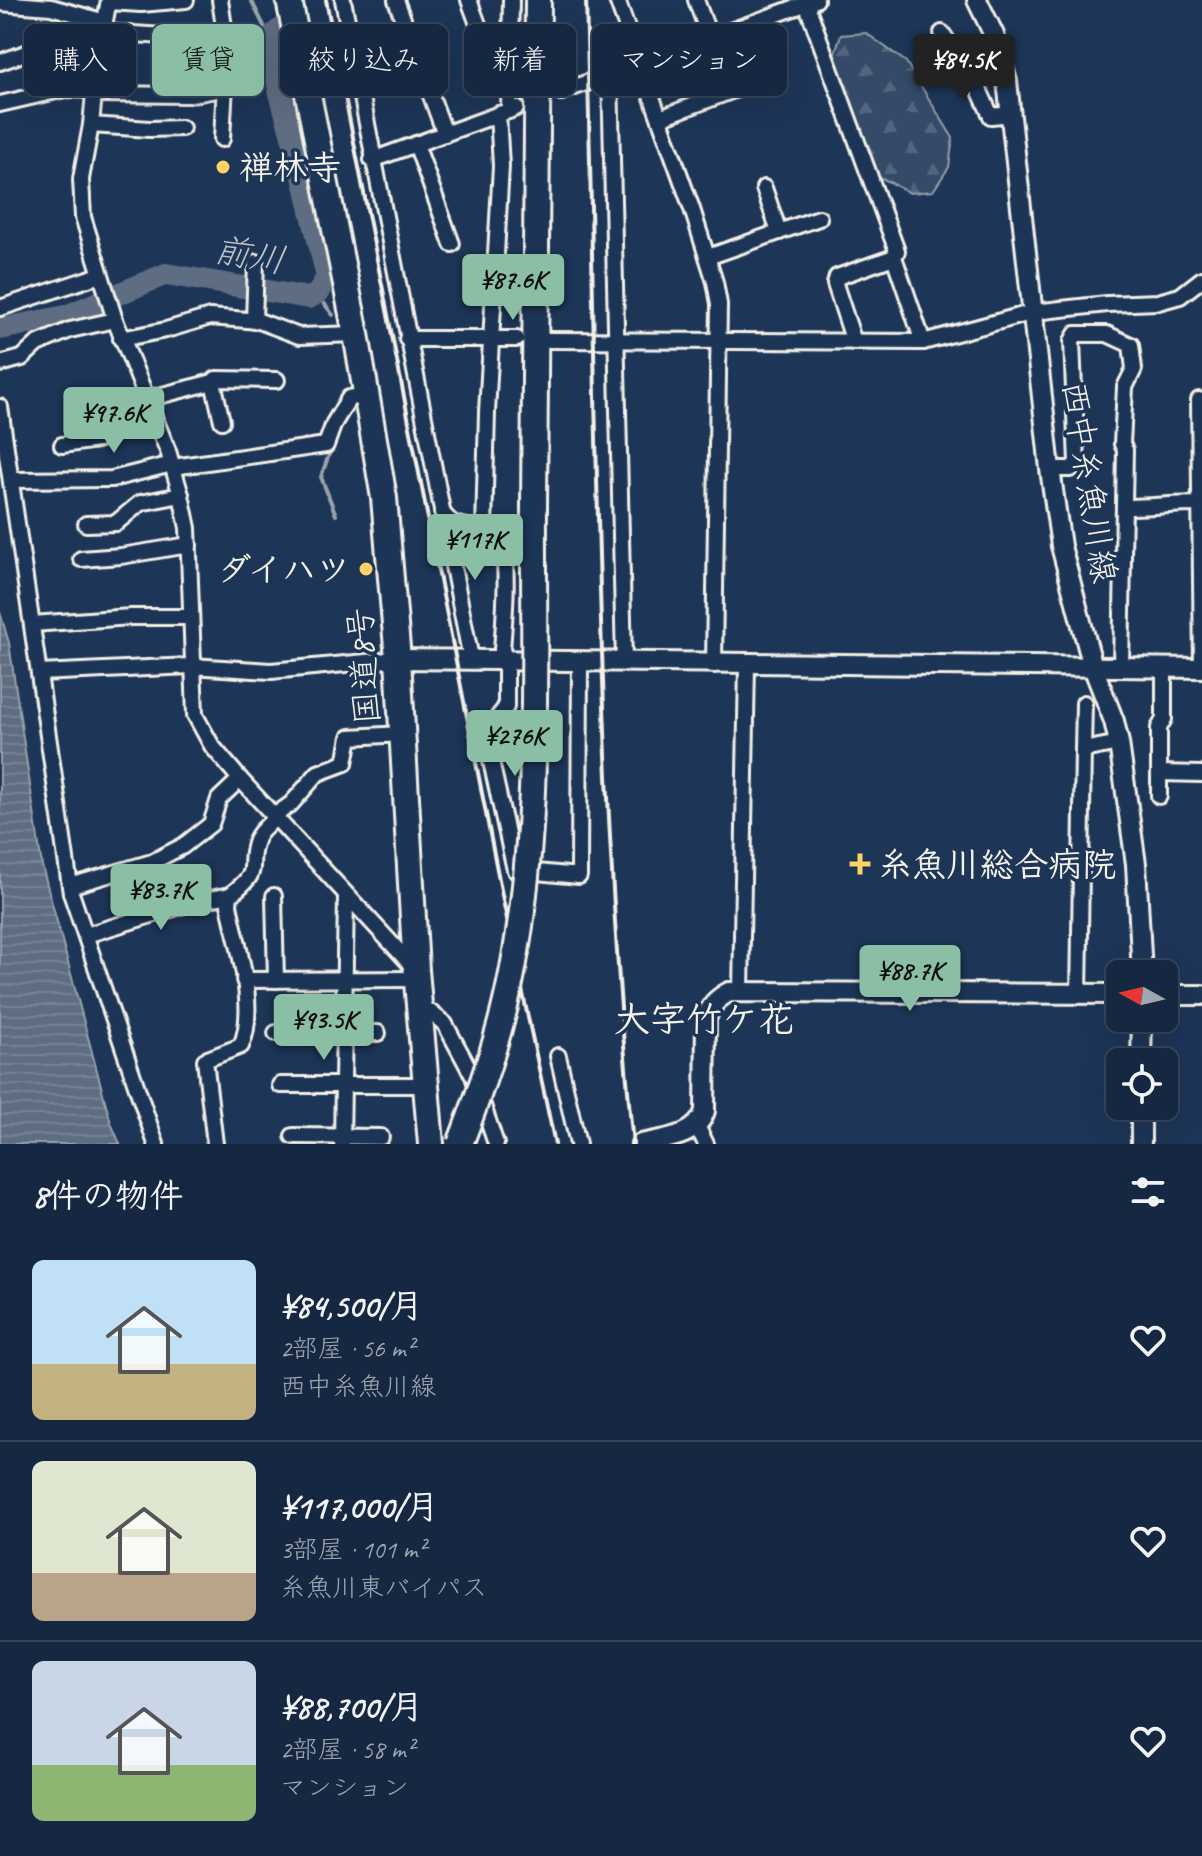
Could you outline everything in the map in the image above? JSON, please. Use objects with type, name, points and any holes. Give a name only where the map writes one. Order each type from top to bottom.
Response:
[{"type":"highway","name":"国道8号","points":[[289,0],[356,334],[384,498],[431,1144]]},
{"type":"highway","points":[[460,1144],[487,1069],[508,994],[524,883],[533,742],[538,0]]},
{"type":"street","points":[[105,24],[109,1],[141,4],[186,0]]},
{"type":"street","points":[[220,0],[224,24]]},
{"type":"street","points":[[343,0],[471,659]]},
{"type":"street","points":[[396,0],[445,134]]},
{"type":"street","points":[[469,0],[478,24]]},
{"type":"street","points":[[484,530],[487,412],[507,111],[511,0]]},
{"type":"street","points":[[617,0],[626,24]]},
{"type":"street","points":[[696,0],[705,24]]},
{"type":"street","name":"西中糸魚川線","points":[[977,0],[1002,58],[1012,114],[1061,546],[1093,667],[1119,743],[1136,864],[1141,960]]},
{"type":"street","points":[[747,24],[809,1],[897,251],[894,257],[837,277],[835,284],[854,342]]},
{"type":"street","points":[[0,3],[51,7],[85,24]]},
{"type":"street","points":[[942,33],[977,85],[991,116],[1012,114]]},
{"type":"street","points":[[0,62],[24,54]]},
{"type":"street","points":[[0,104],[35,96]]},
{"type":"street","points":[[95,96],[81,179],[83,217],[121,339],[173,466],[181,495],[189,545],[195,715],[212,746],[240,779],[417,975]]},
{"type":"street","points":[[222,139],[225,96]]},
{"type":"street","points":[[610,96],[624,662]]},
{"type":"street","points":[[652,96],[708,257],[719,304],[714,665]]},
{"type":"street","points":[[660,118],[718,96]]},
{"type":"street","points":[[372,160],[507,111]]},
{"type":"street","points":[[91,125],[182,128]]},
{"type":"street","points":[[416,144],[452,244]]},
{"type":"street","points":[[764,188],[779,232]]},
{"type":"street","points":[[708,257],[819,218]]},
{"type":"street","points":[[894,257],[923,342]]},
{"type":"street","points":[[254,321],[256,262]]},
{"type":"street","points":[[0,308],[101,279]]},
{"type":"street","points":[[549,340],[923,342],[1034,312],[1158,302],[1180,296],[1202,279]]},
{"type":"street","points":[[0,364],[22,358],[37,344],[113,315]]},
{"type":"street","points":[[121,339],[210,317],[254,321],[299,336],[356,334]]},
{"type":"street","points":[[1050,469],[1071,469],[1077,463],[1072,341],[1076,334],[1107,334],[1131,345],[1134,369],[1125,387],[1122,444],[1125,450],[1121,667]]},
{"type":"street","points":[[407,339],[517,339]]},
{"type":"street","points":[[147,399],[216,379],[277,380]]},
{"type":"street","points":[[213,382],[222,421]]},
{"type":"street","points":[[11,480],[112,479],[173,466],[326,445],[334,423],[349,398],[367,395]]},
{"type":"street","points":[[39,673],[191,666],[271,671],[398,659],[580,660],[714,665],[1202,668],[1199,400]]},
{"type":"street","points":[[0,407],[70,886],[156,1144]]},
{"type":"street","points":[[62,445],[97,440],[110,436],[121,426],[154,417]]},
{"type":"street","points":[[86,524],[116,523],[140,503],[181,495]]},
{"type":"street","points":[[1124,507],[1156,508],[1162,503],[1201,510]]},
{"type":"street","points":[[442,512],[448,521],[457,526],[484,530],[498,539],[504,554],[502,650],[506,659],[506,707],[485,734],[515,870],[579,876],[580,660]]},
{"type":"street","points":[[81,559],[189,545]]},
{"type":"street","points":[[32,624],[131,617],[191,617]]},
{"type":"street","points":[[741,991],[747,665]]},
{"type":"street","points":[[1159,796],[1159,728],[1164,719],[1164,668]]},
{"type":"street","points":[[1079,994],[1084,703]]},
{"type":"street","points":[[86,935],[194,902],[230,895],[249,881],[258,836],[318,773],[345,763],[350,737],[402,734]]},
{"type":"street","points":[[1083,750],[1119,743]]},
{"type":"street","points":[[1159,773],[1202,774]]},
{"type":"street","points":[[70,886],[152,862],[183,846],[211,824],[219,799],[240,779]]},
{"type":"street","points":[[215,1144],[205,1060],[241,1046],[247,1020],[244,980],[229,905],[230,895]]},
{"type":"street","points":[[342,1140],[346,895]]},
{"type":"street","points":[[274,896],[276,980]]},
{"type":"street","points":[[244,980],[344,980],[417,975]]},
{"type":"street","points":[[641,1144],[683,1134],[697,1126],[705,1111],[706,1019],[719,997],[741,991],[1106,994]]},
{"type":"street","points":[[1178,995],[1202,995]]},
{"type":"street","points":[[420,1004],[445,1024],[473,1076],[496,1144]]},
{"type":"street","points":[[276,1033],[378,1033]]},
{"type":"street","points":[[558,1056],[578,1144]]},
{"type":"street","points":[[280,1085],[426,1085]]},
{"type":"street","points":[[1141,1120],[1141,1144]]},
{"type":"street","points":[[697,1126],[706,1144]]},
{"type":"street","points":[[293,1136],[342,1140],[381,1137]]},
{"type":"green space","points":[[866,33],[906,62],[953,138],[949,167],[933,191],[910,193],[872,173],[836,78],[834,55],[841,35]]},
{"type":"shaded area","points":[[0,612],[9,643],[42,866],[111,1123],[120,1144],[0,1144]]},
{"type":"waterway","points":[[251,0],[270,38]]},
{"type":"waterway","name":"前川","points":[[0,329],[66,316],[166,274],[309,298],[318,293],[327,277],[279,90],[270,38],[279,30]]},
{"type":"waterway","points":[[314,295],[333,315]]},
{"type":"waterway","points":[[332,446],[321,477],[336,515]]},
{"type":"tunnel","points":[[516,108],[550,96]]},
{"type":"railway","points":[[326,0],[503,900],[555,1144]]},
{"type":"railway","points":[[586,0],[604,715],[611,859],[633,1144]]},
{"type":"place","name":"禅林寺","points":[[223,167]]},
{"type":"place","name":"ダイハツ","points":[[366,569]]},
{"type":"place","name":"糸魚川総合病院","points":[[860,864]]},
{"type":"district","name":"大字竹ケ花","points":[[704,1018]]}]
